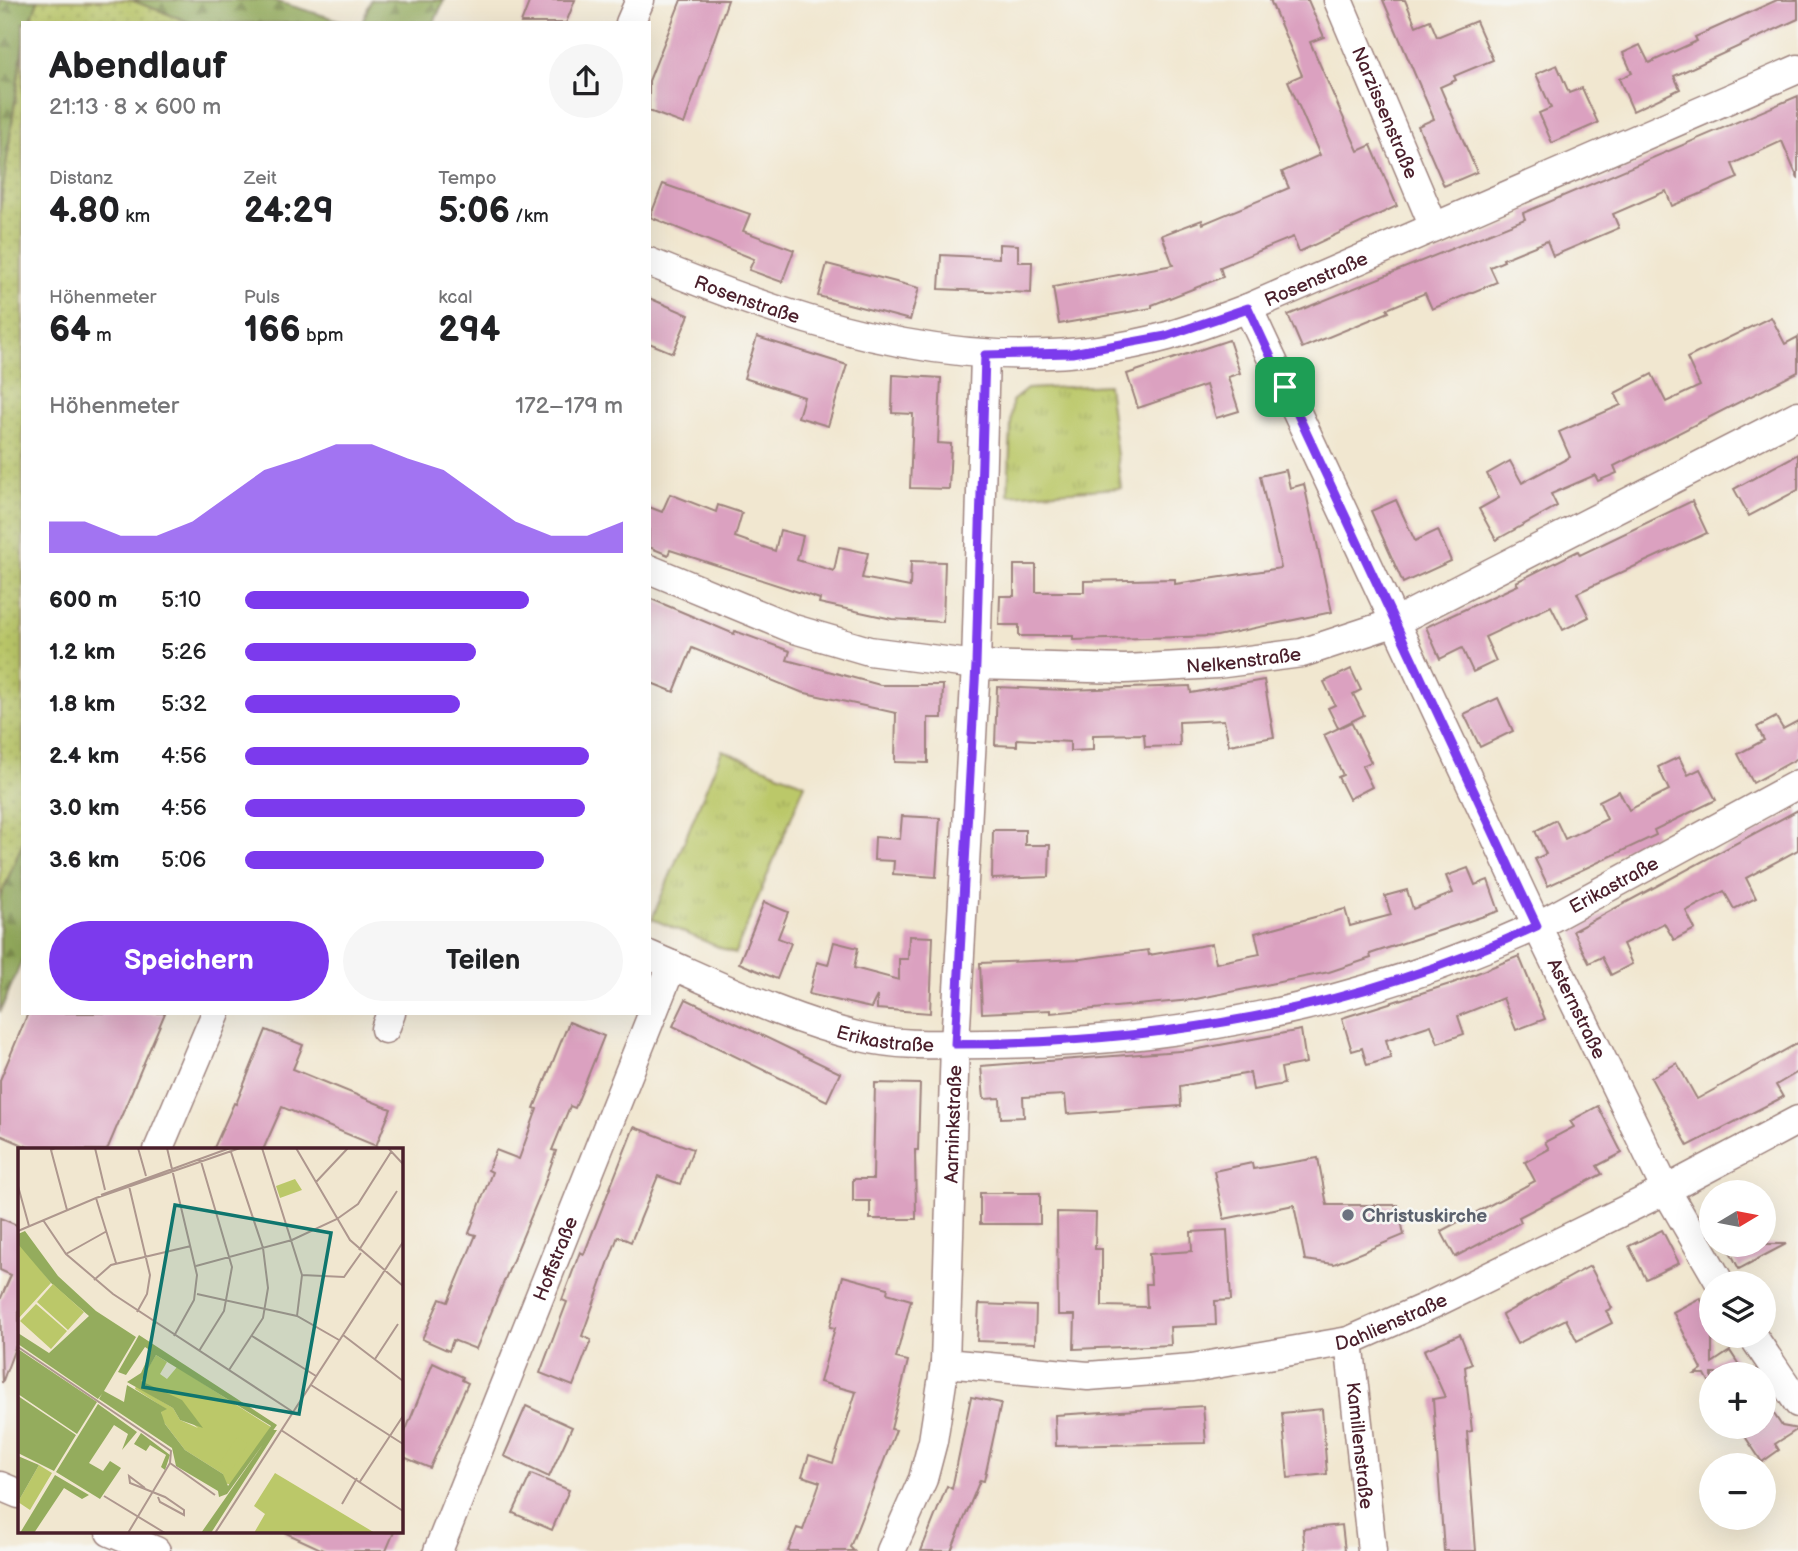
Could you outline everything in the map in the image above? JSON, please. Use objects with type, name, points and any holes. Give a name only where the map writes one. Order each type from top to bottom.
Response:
[{"type":"street","points":[[631,21],[639,0]]},
{"type":"street","name":"Narzissenstraße","points":[[1338,0],[1434,226]]},
{"type":"street","name":"Rosenstraße","points":[[651,263],[704,285],[839,331],[922,348],[985,355],[1072,353],[1166,336],[1248,308],[1798,69]]},
{"type":"street","name":"Asternstraße","points":[[1248,308],[1537,926],[1666,1190],[1713,1271]]},
{"type":"street","name":"Aarninkstraße","points":[[891,1551],[923,1479],[933,1441],[945,1363],[955,1044],[976,665],[985,355]]},
{"type":"street","name":"Nelkenstraße","points":[[651,570],[819,636],[869,651],[976,665],[1125,669],[1217,664],[1301,653],[1394,623],[1798,415]]},
{"type":"street","name":"Erikastraße","points":[[660,960],[773,1008],[863,1038],[905,1044],[1035,1044],[1166,1033],[1299,1009],[1413,976],[1537,926],[1798,785]]},
{"type":"street","name":"Hoffstraße","points":[[651,984],[660,960]]},
{"type":"street","points":[[159,1148],[215,1015]]},
{"type":"street","name":"Hoffstraße","points":[[438,1551],[639,1015]]},
{"type":"street","name":"Dahlienstraße","points":[[945,1363],[1088,1377],[1192,1368],[1349,1341],[1433,1304],[1666,1190],[1798,1120]]},
{"type":"street","name":"Kamillenstraße","points":[[1349,1341],[1372,1551]]},
{"type":"street","points":[[1761,1348],[1798,1403]]},
{"type":"street","points":[[115,1534],[156,1551]]},
{"type":"green space","points":[[0,0],[38,0],[31,21],[21,21],[21,58],[0,210]]},
{"type":"green space","points":[[38,0],[131,0],[187,21],[31,21]]},
{"type":"green space","points":[[131,0],[272,0],[341,21],[187,21]]},
{"type":"green space","points":[[371,0],[444,0],[435,21],[363,21]]},
{"type":"green space","points":[[21,58],[21,847],[0,898],[0,210]]},
{"type":"green space","points":[[1108,385],[1121,488],[1008,495],[1012,401],[1027,389]]},
{"type":"green space","points":[[722,750],[805,784],[735,954],[652,919]]},
{"type":"green space","points":[[21,847],[21,963],[0,1012],[0,898]]},
{"type":"building","points":[[530,0],[575,0],[567,21],[522,21]]},
{"type":"building","points":[[681,0],[728,0],[684,124],[651,112],[651,76]]},
{"type":"building","points":[[1270,0],[1308,0],[1324,37],[1310,42],[1358,151],[1371,145],[1397,206],[1299,252],[1293,237],[1220,267],[1223,277],[1152,305],[1152,308],[1059,324],[1053,287],[1173,265],[1162,235],[1202,220],[1203,224],[1289,188],[1282,172],[1320,155],[1288,81],[1302,75]]},
{"type":"building","points":[[1383,0],[1405,0],[1416,26],[1430,20],[1437,37],[1476,21],[1493,60],[1454,76],[1456,80],[1440,87],[1477,172],[1444,186],[1418,126],[1434,119]]},
{"type":"building","points":[[1777,0],[1798,0],[1798,19],[1674,76],[1680,89],[1633,111],[1619,79],[1632,73],[1623,53],[1640,45],[1649,63],[1697,41],[1695,37]]},
{"type":"building","points":[[1557,65],[1569,93],[1582,88],[1598,123],[1552,143],[1539,113],[1551,108],[1536,74]]},
{"type":"building","points":[[1798,96],[1798,179],[1782,141],[1732,164],[1738,178],[1672,206],[1666,191],[1613,214],[1619,228],[1553,256],[1547,241],[1503,259],[1504,261],[1490,267],[1497,282],[1432,309],[1425,293],[1387,309],[1389,312],[1302,348],[1288,315],[1525,219],[1523,213]]},
{"type":"building","points":[[663,184],[750,214],[743,231],[794,250],[782,282],[749,270],[754,259],[651,217]]},
{"type":"building","points":[[999,244],[1018,245],[1018,262],[1032,262],[1031,293],[939,289],[941,255],[999,258]]},
{"type":"building","points":[[827,264],[919,288],[910,320],[818,296]]},
{"type":"building","points":[[651,299],[689,315],[673,353],[651,344]]},
{"type":"building","points":[[1771,317],[1785,344],[1798,337],[1798,372],[1614,466],[1617,473],[1598,481],[1595,475],[1551,494],[1557,506],[1496,540],[1479,509],[1499,498],[1487,474],[1510,461],[1522,483],[1570,457],[1559,432],[1621,405],[1615,393],[1652,374],[1666,402],[1700,386],[1687,358]]},
{"type":"building","points":[[757,337],[847,365],[828,426],[798,417],[804,397],[744,378]]},
{"type":"building","points":[[1229,340],[1240,373],[1228,377],[1239,411],[1216,418],[1206,385],[1138,408],[1127,374]]},
{"type":"building","points":[[893,375],[941,378],[938,443],[951,444],[949,489],[910,488],[913,414],[892,413]]},
{"type":"building","points":[[1798,454],[1798,490],[1749,516],[1734,489]]},
{"type":"building","points":[[1286,470],[1290,488],[1304,484],[1332,612],[1217,636],[1073,640],[1073,636],[1019,636],[1019,625],[999,625],[1000,596],[1014,596],[1014,565],[1036,565],[1036,592],[1084,592],[1084,581],[1175,579],[1175,584],[1281,568],[1260,476]]},
{"type":"building","points":[[670,494],[716,512],[718,505],[742,513],[735,537],[775,551],[780,530],[803,536],[797,560],[834,571],[839,547],[868,553],[862,578],[910,587],[911,561],[945,562],[943,622],[892,619],[819,603],[820,599],[670,550],[668,555],[651,548],[651,508],[662,512]]},
{"type":"building","points":[[1396,500],[1415,541],[1438,530],[1451,561],[1403,583],[1371,511]]},
{"type":"building","points":[[1692,501],[1707,533],[1577,593],[1589,617],[1563,630],[1551,606],[1485,637],[1496,661],[1473,672],[1462,648],[1440,659],[1426,627],[1518,585],[1516,582],[1578,551],[1580,555]]},
{"type":"building","points":[[651,599],[734,634],[735,631],[790,651],[787,660],[880,685],[943,685],[942,718],[928,718],[928,763],[895,762],[896,713],[801,692],[692,648],[674,692],[651,683]]},
{"type":"building","points":[[1351,669],[1361,690],[1353,694],[1364,715],[1338,728],[1328,708],[1335,705],[1324,682]]},
{"type":"building","points":[[1264,680],[1274,737],[1229,745],[1224,720],[1179,722],[1180,746],[1145,747],[1144,734],[1093,735],[1093,750],[1070,751],[1070,742],[1017,739],[1017,746],[995,745],[997,687],[1066,690],[1190,686],[1191,693]]},
{"type":"building","points":[[1498,698],[1513,731],[1480,747],[1464,714]]},
{"type":"building","points":[[1776,717],[1783,729],[1798,721],[1798,758],[1753,783],[1738,754],[1764,740],[1757,727]]},
{"type":"building","points":[[1351,722],[1371,762],[1362,766],[1372,787],[1349,799],[1338,777],[1343,775],[1324,735]]},
{"type":"building","points":[[1679,757],[1688,775],[1700,769],[1716,800],[1654,830],[1656,835],[1548,886],[1535,859],[1546,854],[1535,831],[1556,820],[1565,839],[1607,819],[1599,801],[1619,791],[1629,810],[1669,790],[1658,767]]},
{"type":"building","points":[[1798,810],[1798,850],[1746,878],[1756,898],[1734,909],[1724,891],[1686,911],[1695,929],[1674,940],[1664,923],[1623,944],[1632,964],[1611,975],[1602,957],[1589,963],[1573,931]]},
{"type":"building","points":[[902,816],[940,818],[936,877],[893,874],[894,861],[874,860],[875,837],[900,839]]},
{"type":"building","points":[[993,830],[1025,830],[1025,845],[1050,845],[1049,877],[992,879]]},
{"type":"building","points":[[1468,868],[1475,885],[1488,880],[1499,911],[1370,954],[1371,958],[1329,972],[1191,1000],[1051,1013],[1051,1010],[982,1013],[980,963],[1081,959],[1148,950],[1149,955],[1212,944],[1216,963],[1260,954],[1255,933],[1345,909],[1350,926],[1391,915],[1385,896],[1407,890],[1413,909],[1453,893],[1446,876]]},
{"type":"building","points":[[764,902],[788,912],[778,938],[791,943],[777,979],[739,963]]},
{"type":"building","points":[[909,936],[933,937],[930,1013],[877,1009],[877,996],[871,1008],[809,994],[817,962],[828,965],[834,942],[858,948],[854,968],[899,980],[899,959],[908,959]]},
{"type":"building","points":[[1519,956],[1545,1019],[1516,1030],[1503,998],[1458,1016],[1464,1034],[1438,1043],[1431,1025],[1386,1040],[1391,1058],[1367,1065],[1362,1048],[1352,1051],[1342,1018],[1453,983]]},
{"type":"building","points":[[686,999],[840,1073],[827,1101],[673,1026]]},
{"type":"building","points":[[27,1015],[164,1015],[108,1148],[30,1148],[0,1135],[0,1080]]},
{"type":"building","points":[[569,1022],[604,1036],[575,1108],[570,1106],[552,1150],[556,1151],[542,1190],[476,1349],[453,1340],[449,1351],[422,1339],[440,1299],[448,1302],[476,1235],[469,1233],[492,1172],[488,1170],[496,1150],[519,1159],[537,1109],[534,1108]]},
{"type":"building","points":[[266,1030],[303,1045],[293,1069],[391,1109],[376,1146],[282,1107],[264,1148],[214,1148],[234,1103],[236,1104]]},
{"type":"building","points":[[1301,1030],[1306,1063],[1281,1068],[1284,1084],[1253,1090],[1250,1073],[1180,1086],[1181,1106],[1067,1114],[1065,1095],[1023,1097],[1024,1117],[1001,1118],[1000,1098],[984,1099],[981,1066],[1193,1050]]},
{"type":"building","points":[[1798,1043],[1798,1072],[1776,1085],[1783,1097],[1688,1146],[1651,1078],[1677,1063],[1697,1099]]},
{"type":"building","points":[[875,1083],[920,1084],[918,1150],[915,1150],[916,1219],[870,1219],[870,1201],[853,1201],[853,1179],[873,1179]]},
{"type":"building","points":[[1598,1106],[1622,1153],[1597,1166],[1602,1174],[1519,1217],[1521,1222],[1455,1257],[1441,1231],[1535,1181],[1525,1162],[1549,1149],[1545,1142],[1574,1127],[1570,1121]]},
{"type":"building","points":[[634,1127],[693,1149],[680,1184],[658,1176],[631,1242],[618,1236],[582,1336],[591,1340],[573,1386],[540,1373],[567,1302],[562,1300],[580,1252],[584,1254]]},
{"type":"building","name":"Christuskirche","points":[[1318,1158],[1327,1205],[1398,1205],[1404,1235],[1334,1264],[1305,1260],[1294,1205],[1224,1219],[1214,1171],[1252,1163],[1253,1169]]},
{"type":"building","points":[[980,1193],[1040,1193],[1040,1224],[980,1224]]},
{"type":"building","points":[[1057,1212],[1096,1213],[1095,1249],[1102,1249],[1102,1306],[1147,1307],[1146,1284],[1151,1284],[1149,1254],[1192,1251],[1191,1232],[1227,1230],[1231,1300],[1215,1301],[1216,1325],[1170,1327],[1171,1345],[1074,1349],[1075,1315],[1058,1315]]},
{"type":"building","points":[[0,1218],[18,1226],[18,1340],[2,1383],[0,1300],[11,1275],[0,1270]]},
{"type":"building","points":[[1662,1230],[1679,1263],[1646,1279],[1629,1246]]},
{"type":"building","points":[[1733,1257],[1762,1257],[1739,1269]]},
{"type":"building","points":[[1590,1266],[1612,1308],[1606,1311],[1612,1323],[1577,1341],[1566,1319],[1517,1344],[1502,1315]]},
{"type":"building","points":[[843,1276],[888,1288],[887,1293],[911,1300],[896,1358],[908,1361],[891,1429],[896,1430],[850,1547],[854,1551],[788,1551],[797,1528],[803,1530],[820,1482],[802,1476],[809,1455],[833,1463],[856,1392],[820,1382],[835,1328],[830,1327]]},
{"type":"building","points":[[1699,1299],[1699,1348],[1712,1348],[1712,1362],[1699,1363],[1673,1312]]},
{"type":"building","points":[[979,1304],[1036,1306],[1035,1343],[977,1341]]},
{"type":"building","points":[[1460,1334],[1472,1364],[1465,1367],[1472,1431],[1467,1432],[1476,1551],[1444,1551],[1433,1399],[1445,1397],[1424,1350]]},
{"type":"building","points":[[1730,1351],[1737,1362],[1714,1362]]},
{"type":"building","points":[[433,1363],[463,1377],[462,1380],[468,1383],[430,1468],[402,1456],[402,1440]]},
{"type":"building","points":[[971,1397],[1001,1403],[984,1481],[980,1480],[951,1551],[921,1551],[947,1486],[952,1489]]},
{"type":"building","points":[[526,1406],[572,1427],[549,1477],[504,1456]]},
{"type":"building","points":[[1203,1406],[1206,1443],[1056,1446],[1055,1415]]},
{"type":"building","points":[[1322,1409],[1327,1474],[1288,1478],[1282,1413]]},
{"type":"building","points":[[1776,1417],[1782,1426],[1798,1429],[1775,1444],[1779,1450],[1775,1453],[1756,1453],[1747,1439],[1776,1439]]},
{"type":"building","points":[[531,1474],[569,1490],[552,1530],[513,1513]]},
{"type":"building","points":[[1342,1525],[1345,1551],[1305,1551],[1303,1529]]},
{"type":"building","points":[[288,1534],[393,1534],[386,1551],[325,1551]]},
{"type":"place","name":"Christuskirche","points":[[1348,1215]]},
{"type":"route","points":[[1248,308],[1285,387],[1537,926],[1413,976],[1299,1009],[1166,1033],[1035,1044],[955,1044],[976,665],[985,355],[1072,353],[1166,336],[1248,308]]}]
